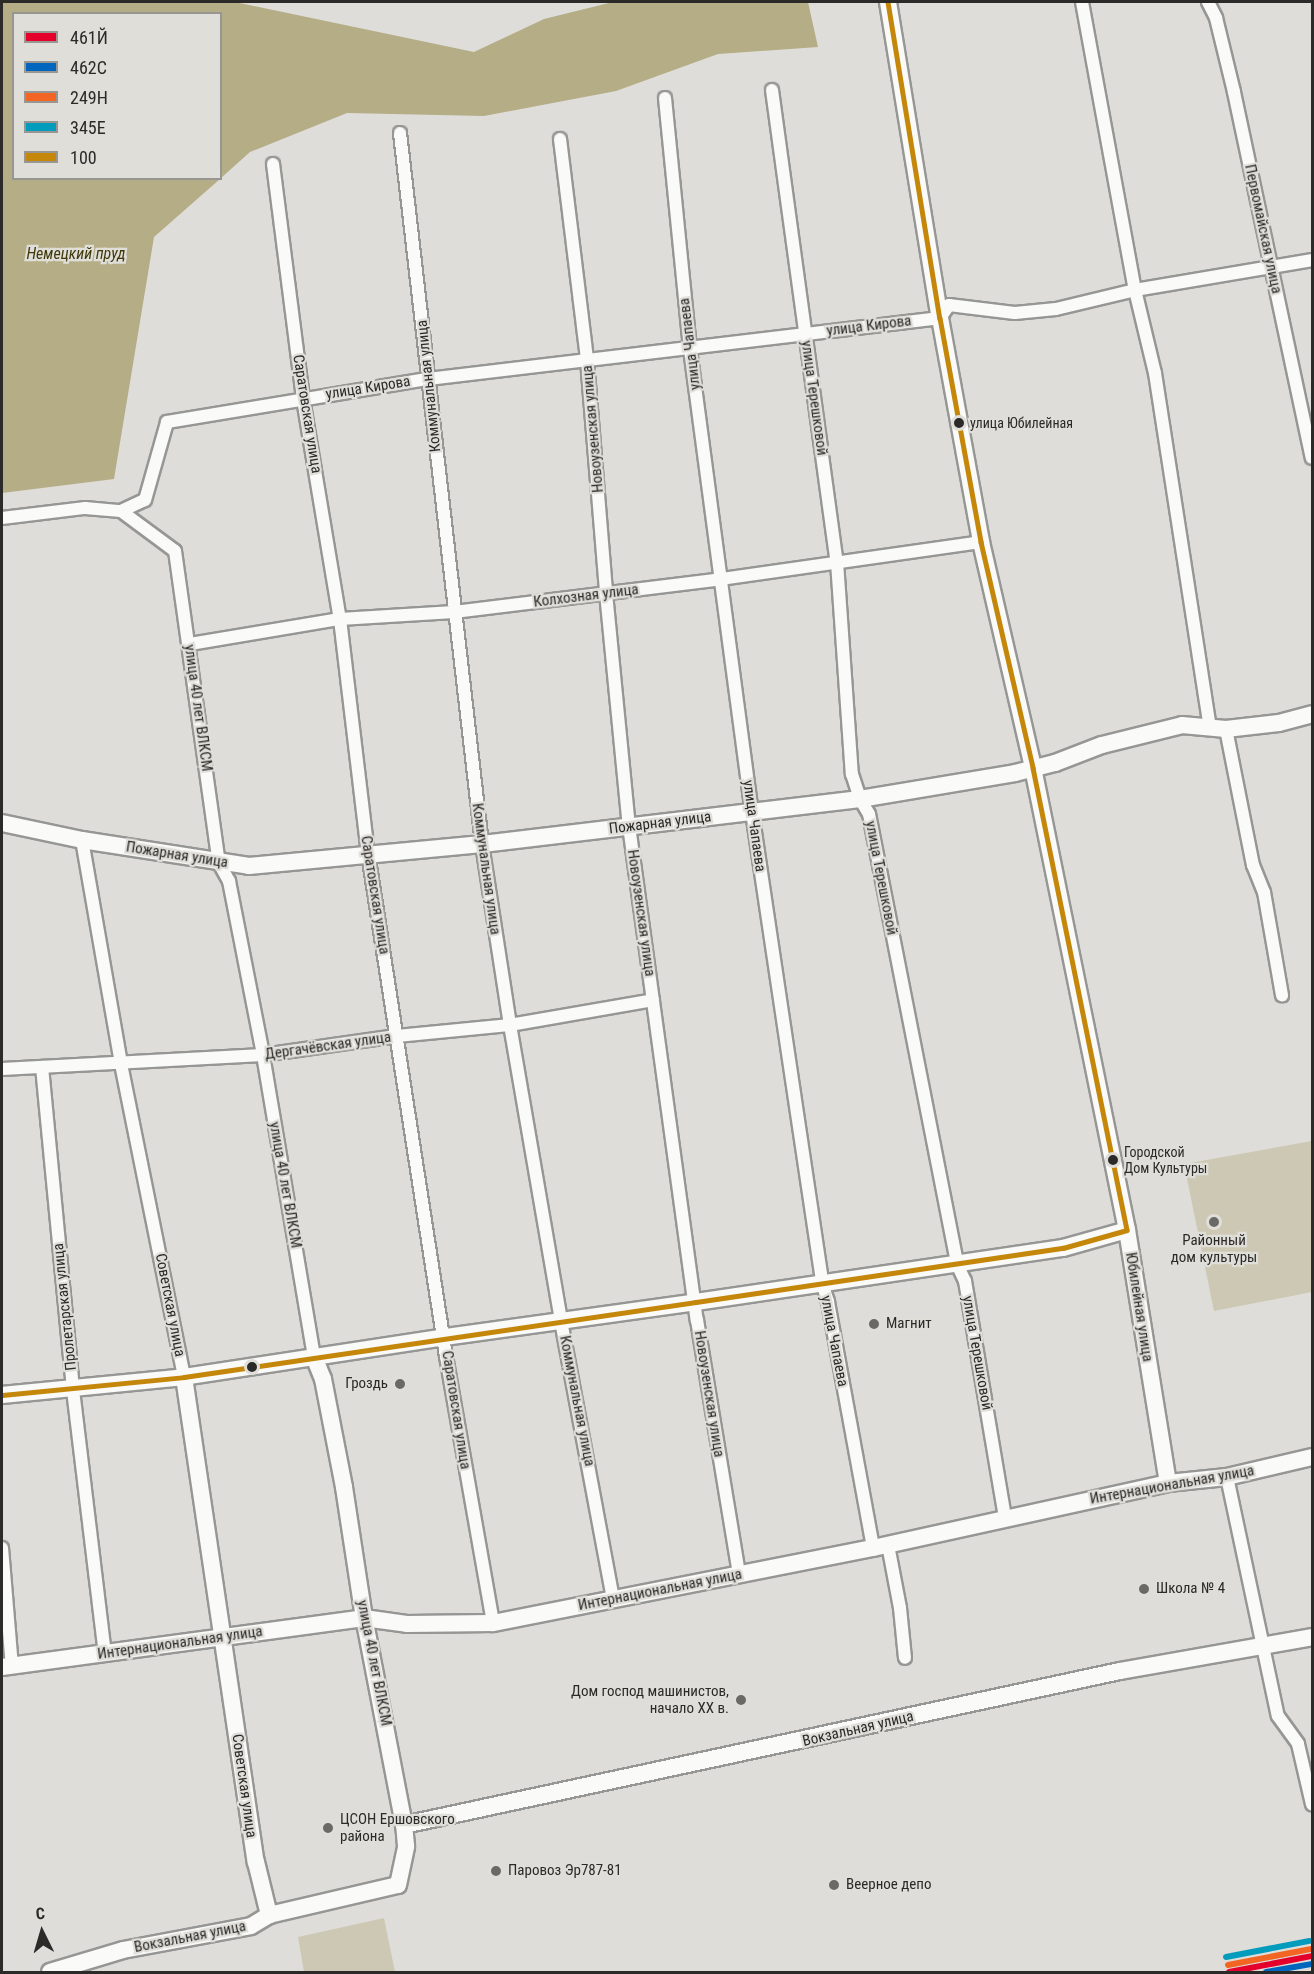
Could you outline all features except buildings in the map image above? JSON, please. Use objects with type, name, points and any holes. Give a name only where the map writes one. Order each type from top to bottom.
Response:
[{"type":"street","name":"Юбилейная улица","points":[[888,2],[940,318],[981,542],[1033,768],[1127,1230],[1168,1483]]},
{"type":"street","points":[[1082,2],[1135,290],[1155,373],[1218,728],[1253,865],[1264,892],[1282,995]]},
{"type":"street","name":"Первомайская улица","points":[[1208,2],[1216,18],[1234,92],[1312,458]]},
{"type":"street","name":"улица Терешковой","points":[[772,90],[837,562],[852,774],[860,799],[869,814],[957,1264],[965,1281],[1005,1518]]},
{"type":"street","name":"улица Чапаева","points":[[665,98],[690,349],[752,812],[822,1283],[881,1547],[900,1608],[905,1658]]},
{"type":"street","name":"Коммунальная улица","points":[[400,133],[482,844],[510,1025],[561,1321],[613,1598]]},
{"type":"street","name":"Новоузенская улица","points":[[560,139],[587,360],[606,593],[629,826],[696,1302],[739,1575]]},
{"type":"street","name":"Саратовская улица","points":[[273,164],[303,399],[340,619],[368,853],[493,1623]]},
{"type":"street","name":"улица Кирова","points":[[121,511],[145,500],[167,422],[428,379],[940,318],[949,305],[1015,313],[1056,309],[1135,290],[1312,260]]},
{"type":"street","points":[[2,518],[86,508],[121,511]]},
{"type":"street","name":"улица 40 лет ВЛКСМ","points":[[121,511],[175,551],[190,644],[219,863],[229,881],[262,1055],[314,1357],[323,1379],[344,1487],[364,1618],[404,1825],[406,1846],[398,1885]]},
{"type":"street","name":"Колхозная улица","points":[[190,644],[340,619],[454,612],[721,579],[981,542]]},
{"type":"street","name":"Пожарная улица","points":[[2,823],[82,840],[249,866],[482,844],[860,799],[1033,768],[1102,745],[1182,725],[1218,728],[1279,723],[1312,714]]},
{"type":"street","name":"Советская улица","points":[[82,840],[121,1064],[184,1377],[256,1862],[268,1915]]},
{"type":"street","name":"Дергачёвская улица","points":[[2,1070],[262,1055],[397,1036],[510,1025],[653,1000]]},
{"type":"street","name":"Пролетарская улица","points":[[42,1067],[74,1390],[105,1653]]},
{"type":"street","points":[[2,1395],[74,1390],[184,1377],[445,1337],[957,1264],[1063,1248],[1127,1230]]},
{"type":"street","name":"Интернациональная улица","points":[[7,1666],[364,1618],[407,1624],[493,1623],[881,1547],[1168,1483],[1227,1477],[1312,1457]]},
{"type":"street","points":[[1227,1477],[1261,1647],[1278,1716],[1298,1744],[1312,1804]]},
{"type":"street","points":[[2,1548],[7,1666]]},
{"type":"street","name":"Вокзальная улица","points":[[404,1825],[790,1744],[1120,1671],[1312,1637]]},
{"type":"street","name":"Вокзальная улица","points":[[50,1972],[123,1950],[251,1926],[268,1915],[398,1885]]},
{"type":"shaded area","points":[[1312,1141],[1312,1292],[1214,1311],[1184,1164]]},
{"type":"shaded area","points":[[384,1918],[395,1972],[304,1972],[298,1937]]},
{"type":"water","name":"Немецкий пруд","points":[[2,2],[235,2],[474,52],[544,19],[613,2],[808,2],[818,47],[718,54],[616,91],[484,116],[347,113],[250,152],[222,177],[222,12],[12,12],[12,180],[219,180],[154,237],[114,479],[2,493]]},
{"type":"transit line","name":"100","points":[[888,2],[940,318],[981,542],[1033,768],[1127,1230]]},
{"type":"transit line","name":"100","points":[[2,1395],[184,1377],[696,1302],[1063,1248],[1127,1230]]},
{"type":"transit line","name":"345Е","points":[[1226,1957],[1309,1941]]},
{"type":"transit line","name":"249Н","points":[[1228,1965],[1311,1949]]},
{"type":"transit line","name":"461Й","points":[[1229,1972],[1312,1956]]},
{"type":"transit line","name":"462С","points":[[1266,1972],[1312,1964]]},
{"type":"place","name":"улица Юбилейная","points":[[959,423]]},
{"type":"place","name":"Городской Дом Культуры","points":[[1113,1160]]},
{"type":"place","name":"Районный дом культуры","points":[[1214,1222]]},
{"type":"place","name":"Магнит","points":[[874,1324]]},
{"type":"place","name":"Гроздь","points":[[400,1384]]},
{"type":"place","name":"Школа № 4","points":[[1144,1589]]},
{"type":"place","name":"Дом господ машинистов, начало XX в.","points":[[741,1700]]},
{"type":"place","name":"ЦСОН Ершовского района","points":[[328,1828]]},
{"type":"place","name":"Паровоз Эр787-81","points":[[496,1871]]},
{"type":"place","name":"Веерное депо","points":[[834,1885]]}]
